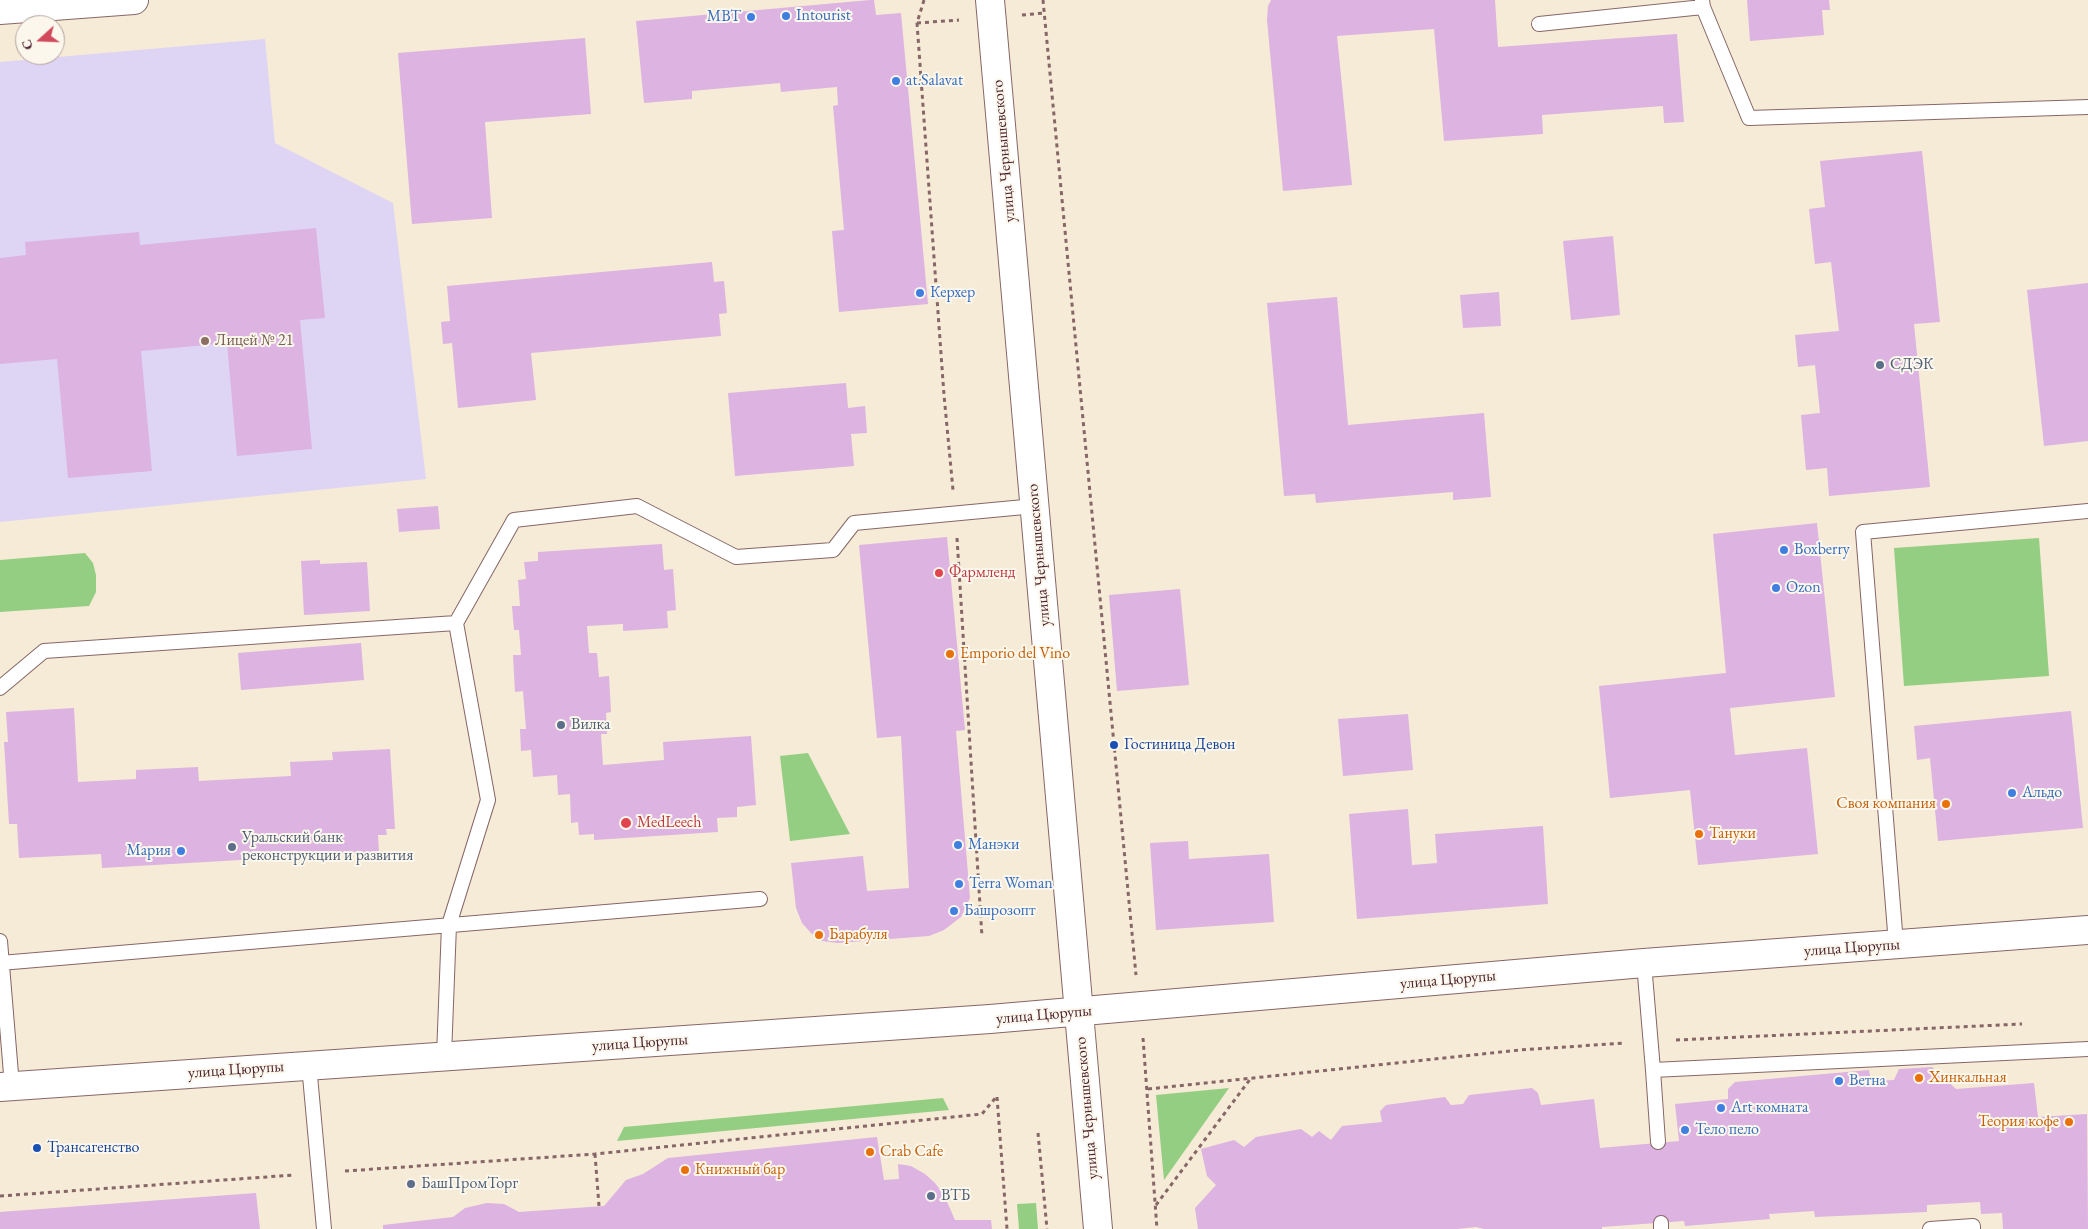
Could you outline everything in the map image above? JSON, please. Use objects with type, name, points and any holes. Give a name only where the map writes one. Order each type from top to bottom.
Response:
[{"type":"main road","points":[[0,10],[134,0]]},
{"type":"main road","name":"улица Чернышевского","points":[[990,0],[1098,1229]]},
{"type":"main road","name":"улица Цюрупы","points":[[6,1086],[1079,1012],[1644,963],[2088,930]]},
{"type":"lane","points":[[1539,24],[1702,4],[1749,118],[2088,107]]},
{"type":"lane","points":[[444,1056],[449,925],[488,800],[456,622],[514,520],[637,506],[736,557],[833,550],[854,523],[1035,506]]},
{"type":"lane","points":[[1896,944],[1863,532],[2088,511]]},
{"type":"lane","points":[[0,688],[44,651],[456,622]]},
{"type":"lane","points":[[1,962],[760,899]]},
{"type":"lane","points":[[0,941],[6,1086]]},
{"type":"lane","points":[[1644,963],[1658,1142]]},
{"type":"lane","points":[[1653,1070],[2088,1049]]},
{"type":"lane","points":[[309,1065],[324,1229]]},
{"type":"lane","points":[[1930,1229],[1973,1226],[1973,1229]]},
{"type":"path","points":[[924,0],[917,23],[944,395],[956,513],[982,937]]},
{"type":"path","points":[[1043,0],[1148,1089],[1157,1229]]},
{"type":"path","points":[[1148,1089],[1520,1050],[1651,1041],[2028,1024]]},
{"type":"path","points":[[1156,1206],[1252,1078]]},
{"type":"path","points":[[0,1196],[595,1154],[982,1114],[997,1096],[1007,1229]]},
{"type":"path","points":[[1038,1133],[1047,1229]]},
{"type":"path","points":[[595,1154],[599,1206]]},
{"type":"shaded area","name":"Лицей № 21","points":[[265,39],[275,143],[393,203],[426,479],[0,522],[0,62],[15,61],[15,65],[65,65],[65,56]]},
{"type":"green space","points":[[2039,538],[2049,676],[1904,686],[1894,548]]},
{"type":"green space","points":[[85,553],[93,563],[96,575],[96,592],[89,606],[0,612],[0,560]]},
{"type":"green space","points":[[808,753],[850,834],[790,841],[780,756]]},
{"type":"green space","points":[[1229,1088],[1164,1180],[1156,1095]]},
{"type":"green space","points":[[943,1098],[949,1110],[617,1141],[624,1127]]},
{"type":"green space","points":[[1036,1203],[1038,1229],[1019,1229],[1017,1204]]},
{"type":"building","points":[[874,0],[876,15],[901,13],[928,304],[839,312],[832,231],[844,230],[833,106],[838,105],[837,87],[781,92],[780,83],[692,91],[692,99],[644,103],[636,21]]},
{"type":"building","points":[[1271,0],[1495,0],[1498,47],[1677,34],[1684,122],[1664,123],[1663,106],[1542,115],[1543,134],[1444,141],[1434,29],[1337,36],[1352,185],[1283,191],[1267,20],[1268,6]]},
{"type":"building","points":[[1747,0],[1829,0],[1830,10],[1822,10],[1824,35],[1750,41]]},
{"type":"building","points":[[585,38],[591,114],[485,122],[492,218],[412,224],[398,53]]},
{"type":"building","points":[[1922,151],[1940,322],[1914,324],[1930,487],[1829,496],[1827,468],[1806,470],[1801,415],[1820,413],[1815,365],[1798,367],[1795,335],[1839,331],[1831,262],[1815,264],[1809,209],[1825,207],[1820,161]]},
{"type":"building","points":[[316,228],[325,318],[300,320],[312,449],[237,456],[227,343],[141,351],[152,471],[68,478],[57,359],[0,364],[0,258],[26,255],[25,242],[139,232],[140,245]]},
{"type":"building","points":[[1613,236],[1620,315],[1571,320],[1563,241]]},
{"type":"building","points":[[712,262],[714,282],[724,281],[727,313],[719,314],[721,336],[531,353],[536,400],[458,408],[452,343],[443,344],[441,322],[450,321],[447,286]]},
{"type":"building","points":[[2088,283],[2088,441],[2044,446],[2027,290]]},
{"type":"building","points":[[1499,292],[1501,326],[1463,328],[1460,295]]},
{"type":"building","points":[[1337,297],[1348,425],[1484,413],[1491,497],[1453,500],[1453,492],[1316,503],[1315,494],[1284,496],[1267,303]]},
{"type":"building","points":[[846,383],[848,408],[865,406],[867,433],[851,434],[854,466],[735,476],[728,393]]},
{"type":"building","points":[[438,506],[440,529],[399,532],[397,509]]},
{"type":"building","points":[[1817,523],[1835,697],[1730,708],[1735,755],[1807,748],[1818,854],[1698,865],[1690,790],[1610,798],[1599,686],[1726,673],[1713,534]]},
{"type":"building","points":[[947,537],[965,730],[956,731],[970,898],[961,917],[944,930],[929,936],[838,943],[822,941],[802,923],[796,908],[791,863],[863,856],[867,891],[909,888],[901,736],[877,738],[859,545]]},
{"type":"building","points":[[662,544],[664,570],[673,569],[676,610],[667,611],[668,628],[623,631],[623,624],[587,626],[589,653],[597,653],[599,677],[609,676],[611,712],[606,713],[607,734],[601,734],[603,765],[664,760],[663,742],[751,736],[756,805],[737,807],[737,817],[717,818],[718,832],[594,840],[594,834],[579,835],[578,822],[571,823],[570,794],[558,795],[557,775],[533,777],[531,750],[521,751],[520,729],[526,729],[523,691],[515,692],[513,655],[521,655],[519,630],[514,630],[512,606],[520,606],[518,580],[526,579],[524,562],[538,561],[538,552]]},
{"type":"building","points":[[320,560],[320,564],[367,562],[370,611],[304,615],[301,561]]},
{"type":"building","points":[[1180,589],[1189,685],[1117,691],[1109,595]]},
{"type":"building","points":[[361,643],[364,680],[241,690],[238,653]]},
{"type":"building","points":[[74,708],[78,782],[136,779],[136,770],[198,767],[199,781],[291,776],[290,762],[333,760],[332,752],[390,749],[395,829],[386,829],[387,835],[378,835],[379,852],[102,868],[101,854],[19,858],[17,824],[9,824],[4,742],[8,742],[6,712]]},
{"type":"building","points":[[2071,711],[2083,828],[1938,841],[1930,758],[1917,760],[1914,726]]},
{"type":"building","points":[[1408,714],[1413,770],[1343,776],[1338,719]]},
{"type":"building","points":[[1408,809],[1412,865],[1437,863],[1435,834],[1543,826],[1548,904],[1357,919],[1349,814]]},
{"type":"building","points":[[1188,841],[1189,859],[1269,854],[1274,922],[1156,930],[1150,843]]},
{"type":"building","points":[[1932,1067],[1956,1089],[2034,1083],[2038,1117],[2087,1114],[2088,1229],[2003,1229],[2002,1213],[1981,1214],[1980,1202],[1927,1205],[1927,1212],[1815,1217],[1814,1211],[1769,1214],[1770,1219],[1685,1226],[1684,1221],[1602,1227],[1602,1229],[1484,1229],[1476,1227],[1457,1229],[1198,1229],[1195,1208],[1216,1185],[1207,1176],[1201,1149],[1234,1140],[1244,1147],[1256,1137],[1301,1129],[1312,1137],[1319,1131],[1331,1140],[1342,1126],[1382,1122],[1380,1111],[1386,1105],[1445,1097],[1451,1105],[1463,1104],[1469,1095],[1532,1088],[1538,1093],[1541,1105],[1594,1099],[1600,1148],[1679,1141],[1675,1104],[1728,1099],[1728,1089],[1735,1082],[1869,1070],[1871,1081],[1894,1080],[1899,1069]]},
{"type":"building","points":[[877,1137],[884,1180],[899,1179],[898,1164],[911,1166],[925,1174],[935,1183],[944,1195],[955,1220],[991,1220],[992,1229],[383,1229],[383,1225],[453,1217],[465,1208],[487,1203],[504,1204],[519,1212],[604,1206],[626,1180],[643,1174],[668,1158]]},
{"type":"building","points":[[256,1193],[260,1229],[0,1229],[0,1212]]},
{"type":"place","name":"Intourist","points":[[786,16]]},
{"type":"place","name":"MBT","points":[[751,17]]},
{"type":"place","name":"at.Salavat","points":[[896,81]]},
{"type":"place","name":"Керхер","points":[[920,293]]},
{"type":"place","name":"Лицей № 21","points":[[205,341]]},
{"type":"place","name":"СДЭК","points":[[1880,365]]},
{"type":"place","name":"Boxberry","points":[[1784,550]]},
{"type":"place","name":"Фармленд","points":[[939,573]]},
{"type":"place","name":"Ozon","points":[[1776,588]]},
{"type":"place","name":"Emporio del Vino","points":[[950,654]]},
{"type":"place","name":"Вилка","points":[[561,725]]},
{"type":"place","name":"Гостиница Девон","points":[[1114,745]]},
{"type":"place","name":"Альдо","points":[[2012,793]]},
{"type":"place","name":"Своя компания","points":[[1946,804]]},
{"type":"place","name":"MedLeech","points":[[626,823]]},
{"type":"place","name":"Тануки","points":[[1699,834]]},
{"type":"place","name":"Манэки","points":[[958,845]]},
{"type":"place","name":"Уральский банк реконструкции и развития","points":[[232,847]]},
{"type":"place","name":"Мария","points":[[181,851]]},
{"type":"place","name":"Terra Woman","points":[[959,884]]},
{"type":"place","name":"Башрозопт","points":[[954,911]]},
{"type":"place","name":"Барабуля","points":[[819,935]]},
{"type":"place","name":"Хинкальная","points":[[1919,1078]]},
{"type":"place","name":"Ветна","points":[[1839,1081]]},
{"type":"place","name":"Art комната","points":[[1721,1108]]},
{"type":"place","name":"Теория кофе","points":[[2069,1122]]},
{"type":"place","name":"Тело пело","points":[[1685,1130]]},
{"type":"place","name":"Трансагенство","points":[[37,1148]]},
{"type":"place","name":"Crab Cafe","points":[[870,1152]]},
{"type":"place","name":"Книжный бар","points":[[685,1170]]},
{"type":"place","name":"БашПромТорг","points":[[411,1184]]},
{"type":"place","name":"ВТБ","points":[[931,1196]]}]
